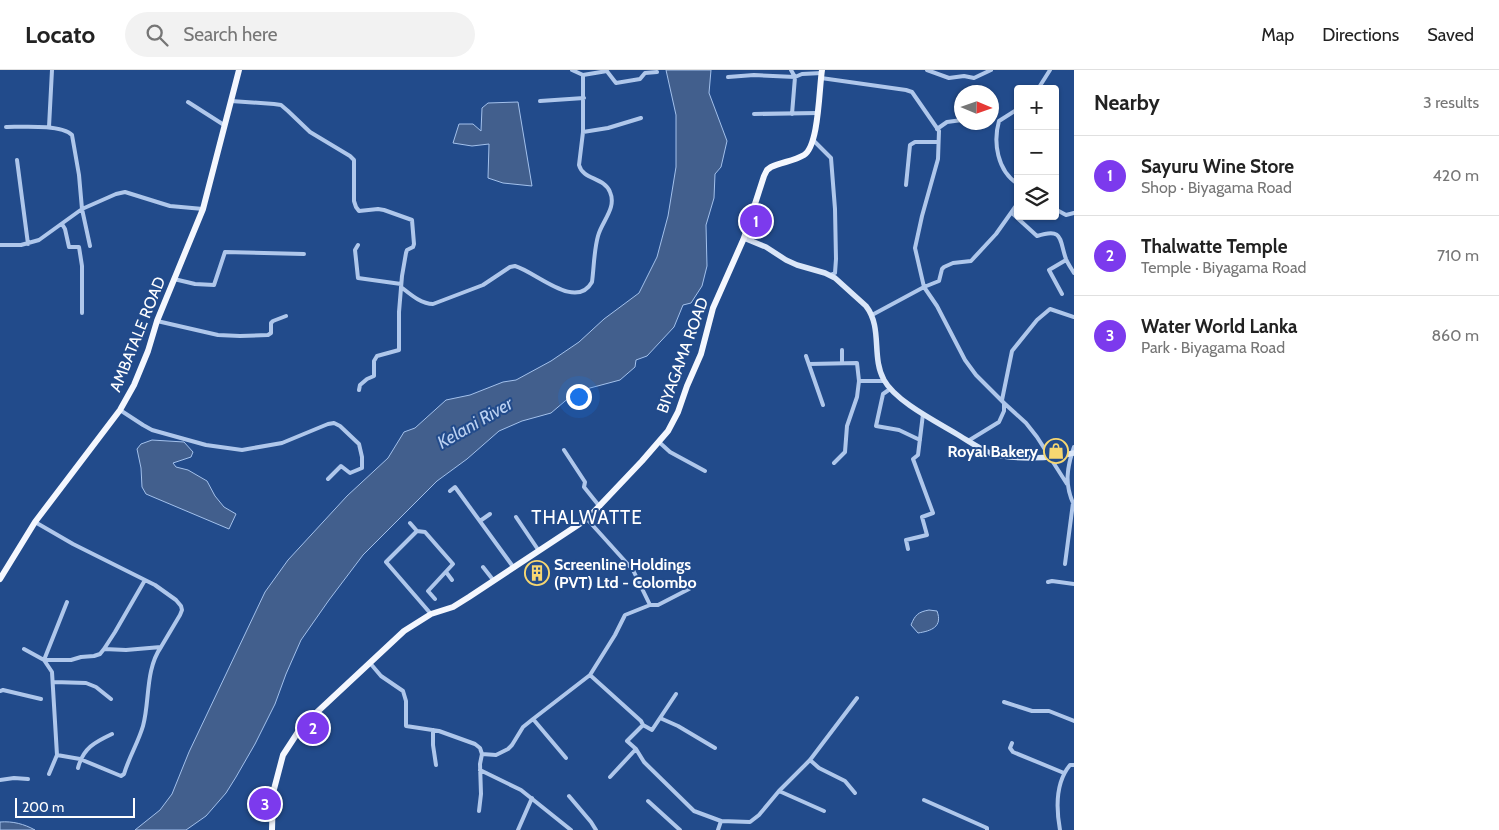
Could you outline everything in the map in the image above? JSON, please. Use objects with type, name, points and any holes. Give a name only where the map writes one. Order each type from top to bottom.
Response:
[{"type":"main road","name":"AMBATALE ROAD","points":[[0,579],[35,522],[120,410],[140,374],[157,320],[203,209],[239,70]]},
{"type":"main road","points":[[813,140],[822,74]]},
{"type":"main road","name":"BIYAGAMA ROAD","points":[[272,830],[273,792],[283,755],[298,732],[404,631],[431,614],[453,606],[494,581],[587,519],[668,431],[678,412],[701,354],[717,296],[744,238],[767,170],[804,155],[812,146],[813,140]]},
{"type":"street","points":[[49,128],[52,70]]},
{"type":"street","points":[[572,70],[583,75],[607,71],[616,83],[640,79],[645,72],[658,72]]},
{"type":"street","points":[[791,70],[795,76],[792,114]]},
{"type":"street","points":[[927,70],[949,78],[964,76],[974,78],[991,70]]},
{"type":"street","points":[[1040,85],[1048,70]]},
{"type":"street","points":[[728,77],[822,74],[906,90],[912,92],[939,131],[938,159],[922,216],[916,248],[924,287],[937,306],[965,360],[976,375],[1026,423],[1067,484],[1073,504],[1065,564]]},
{"type":"street","points":[[358,245],[355,250],[358,278],[401,285],[427,304],[433,304],[483,285],[510,266],[515,266],[567,292],[583,292],[589,288],[592,282],[598,237],[612,202],[610,192],[606,186],[580,170],[583,132],[583,75]]},
{"type":"street","points":[[540,101],[584,98]]},
{"type":"street","points":[[231,101],[281,106],[310,132],[354,160],[354,200],[359,211],[384,210],[412,220],[414,244],[406,253],[401,285],[398,322],[399,350],[377,356],[374,361],[374,376],[360,384],[359,390]]},
{"type":"street","points":[[188,102],[224,125]]},
{"type":"street","points":[[999,121],[1014,111]]},
{"type":"street","points":[[754,114],[818,113]]},
{"type":"street","points":[[583,132],[608,128],[641,118]]},
{"type":"street","points":[[937,129],[947,122],[954,121]]},
{"type":"street","points":[[6,127],[49,128],[68,132],[73,139],[82,209],[90,246]]},
{"type":"street","points":[[996,130],[998,157],[1014,181]]},
{"type":"street","points":[[813,140],[831,158],[836,260],[835,272],[830,275]]},
{"type":"street","points":[[906,185],[910,145],[915,142],[938,142]]},
{"type":"street","points":[[17,160],[28,244]]},
{"type":"street","points":[[0,245],[28,244],[44,237],[82,209],[125,192],[170,206],[203,209]]},
{"type":"street","points":[[872,315],[939,281],[944,266],[971,261],[996,234],[1014,210]]},
{"type":"street","points":[[1059,212],[1066,216],[1074,213]]},
{"type":"street","points":[[1012,213],[1037,236],[1047,232],[1060,237],[1066,260],[1074,273]]},
{"type":"street","points":[[62,224],[66,228],[69,247],[80,247],[82,313]]},
{"type":"street","points":[[744,238],[766,246],[797,265],[830,275],[866,306],[872,315],[876,334],[878,363],[884,381],[890,389],[923,414],[992,453],[1018,457],[1050,457],[1073,453]]},
{"type":"street","points":[[174,280],[214,285],[225,252],[304,254]]},
{"type":"street","points":[[1062,294],[1049,270],[1066,260]]},
{"type":"street","points":[[968,441],[999,422],[1004,411],[1003,402],[1012,351],[1037,320],[1050,309],[1074,318]]},
{"type":"street","points":[[157,320],[207,333],[240,336],[271,333],[271,323],[286,316]]},
{"type":"street","points":[[842,350],[842,363]]},
{"type":"street","points":[[806,356],[823,405]]},
{"type":"street","points":[[809,364],[858,363],[859,381],[857,397],[847,426],[845,452],[834,463]]},
{"type":"street","points":[[859,381],[884,381]]},
{"type":"street","points":[[890,389],[883,394],[876,426],[899,430],[920,440]]},
{"type":"street","points":[[120,410],[152,430],[206,445],[242,450],[282,442],[334,423],[340,426],[359,444],[362,468],[350,473],[341,466],[328,479]]},
{"type":"street","points":[[908,549],[906,540],[927,535],[922,517],[933,513],[913,459],[918,455],[923,414]]},
{"type":"street","points":[[659,442],[670,452],[705,471]]},
{"type":"street","points":[[1067,484],[1074,447]]},
{"type":"street","points":[[564,450],[585,482],[584,487],[600,507]]},
{"type":"street","points":[[450,491],[455,487],[514,568]]},
{"type":"street","points":[[480,521],[490,514]]},
{"type":"street","points":[[516,517],[539,551]]},
{"type":"street","points":[[587,519],[633,570],[650,606]]},
{"type":"street","points":[[35,522],[73,544],[145,580],[168,594],[179,603],[182,610],[154,659],[144,724],[124,774],[121,776],[80,759],[57,755]]},
{"type":"street","points":[[410,523],[417,531],[425,532],[453,564],[428,591],[435,599]]},
{"type":"street","points":[[417,531],[386,562],[431,614]]},
{"type":"street","points":[[482,567],[494,581]]},
{"type":"street","points":[[446,572],[452,580]]},
{"type":"street","points":[[44,660],[71,660],[100,654],[131,606],[145,580]]},
{"type":"street","points":[[1048,582],[1074,584]]},
{"type":"street","points":[[482,754],[493,755],[508,749],[523,727],[590,675],[625,615],[658,605],[690,589]]},
{"type":"street","points":[[44,660],[67,602]]},
{"type":"street","points":[[104,649],[126,650],[161,647]]},
{"type":"street","points":[[24,649],[44,660],[52,672],[57,755],[49,774]]},
{"type":"street","points":[[370,663],[381,676],[403,691],[406,701],[406,726],[433,730],[475,744],[480,748],[482,754],[479,811]]},
{"type":"street","points":[[590,675],[641,721],[642,725],[652,730],[676,694]]},
{"type":"street","points":[[54,682],[86,683],[96,687],[111,700]]},
{"type":"street","points":[[0,691],[3,690],[40,699]]},
{"type":"street","points":[[642,725],[627,741],[636,749],[644,762],[694,812],[721,822],[750,822],[759,815],[779,791],[810,760],[857,698]]},
{"type":"street","points":[[1004,702],[1032,711],[1048,712],[1074,721]]},
{"type":"street","points":[[660,718],[678,726],[715,748]]},
{"type":"street","points":[[533,719],[566,758]]},
{"type":"street","points":[[433,730],[436,766]]},
{"type":"street","points":[[78,768],[80,759],[92,744],[112,734]]},
{"type":"street","points":[[1012,743],[1010,748],[1013,752],[1064,773]]},
{"type":"street","points":[[610,778],[636,749]]},
{"type":"street","points":[[810,760],[819,768],[845,782],[855,793]]},
{"type":"street","points":[[1060,830],[1057,803],[1060,785],[1064,773],[1070,765],[1074,765]]},
{"type":"street","points":[[480,770],[521,790],[571,830]]},
{"type":"street","points":[[0,780],[28,779]]},
{"type":"street","points":[[779,791],[824,811]]},
{"type":"street","points":[[569,796],[596,830]]},
{"type":"street","points":[[518,830],[532,798]]},
{"type":"street","points":[[648,800],[679,830]]},
{"type":"street","points":[[924,800],[987,828],[987,830]]},
{"type":"street","points":[[718,830],[721,822]]},
{"type":"water","name":"Kelani River","points":[[666,70],[711,70],[709,93],[727,141],[721,167],[715,174],[714,198],[706,225],[707,266],[702,286],[691,303],[683,305],[674,327],[647,356],[636,360],[635,367],[620,380],[590,388],[571,396],[551,413],[522,421],[499,431],[467,459],[437,481],[363,555],[301,640],[275,704],[255,744],[226,793],[206,816],[186,830],[135,830],[160,810],[172,794],[189,752],[265,592],[288,560],[347,496],[388,458],[404,432],[415,428],[446,400],[470,395],[503,382],[516,380],[551,361],[579,342],[604,319],[639,293],[657,257],[668,216],[676,167],[676,115]]},
{"type":"water","points":[[518,102],[532,186],[503,183],[488,178],[489,144],[472,146],[453,143],[459,124],[473,124],[481,131],[482,108],[488,103]]},
{"type":"water","points":[[152,440],[184,442],[193,452],[191,457],[173,463],[176,467],[188,470],[207,481],[215,496],[224,507],[236,514],[229,529],[146,494],[142,487],[137,449],[141,444]]},
{"type":"water","points":[[929,610],[937,611],[937,624],[927,631],[918,633],[911,625],[912,622],[920,613]]},
{"type":"water","points":[[0,822],[18,823],[35,830],[0,830]]},
{"type":"place","name":"Sayuru Wine Store","points":[[756,221]]},
{"type":"place","name":"Royal Bakery","points":[[1056,451]]},
{"type":"place","name":"Screenline Holdings (PVT) Ltd - Colombo","points":[[537,573]]},
{"type":"place","name":"Thalwatte Temple","points":[[313,728]]},
{"type":"place","name":"Water World Lanka","points":[[265,804]]},
{"type":"district","name":"THALWATTE","points":[[587,517]]}]
